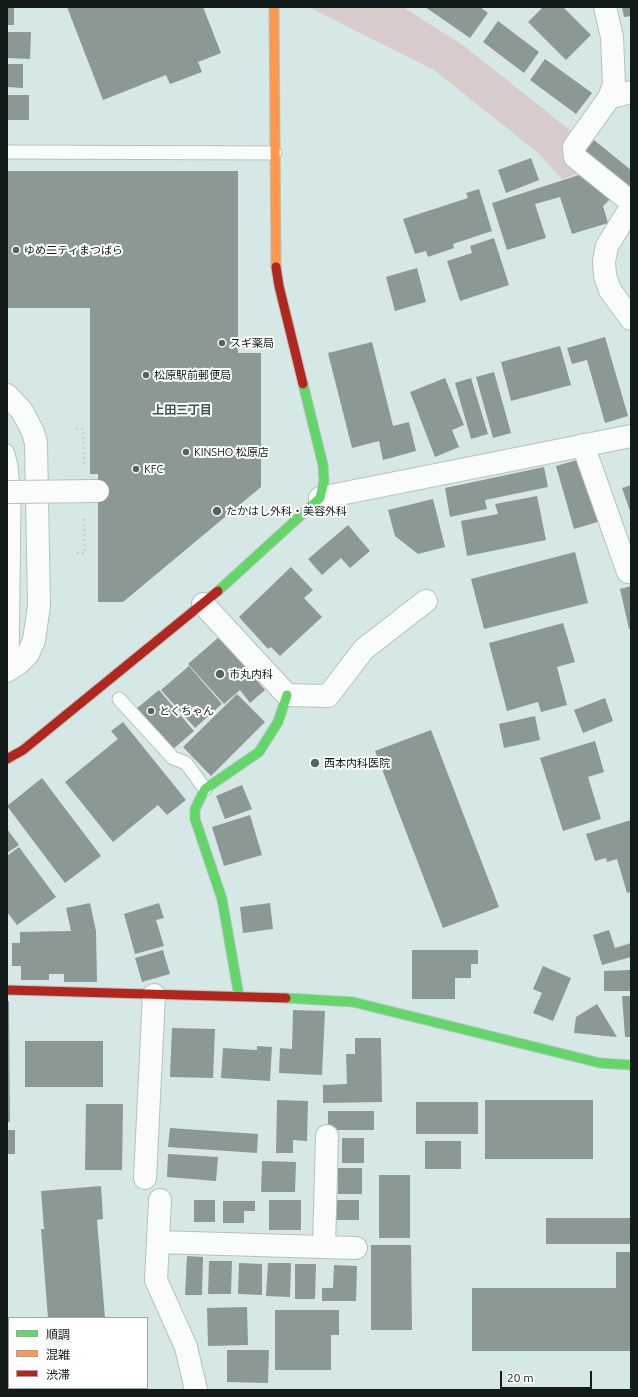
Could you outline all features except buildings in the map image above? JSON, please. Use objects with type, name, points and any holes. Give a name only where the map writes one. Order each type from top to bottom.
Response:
[{"type":"street","points":[[274,7],[275,259],[279,286],[323,465],[324,481],[320,498]]},
{"type":"street","points":[[605,7],[612,37],[614,85],[609,98],[574,147],[575,157],[631,202]]},
{"type":"street","points":[[609,98],[631,92]]},
{"type":"street","points":[[631,207],[608,246],[604,261],[605,276],[610,290],[631,319]]},
{"type":"street","points":[[7,395],[15,402],[28,421],[33,432],[37,455],[38,616],[34,640],[28,654],[24,660],[10,670]]},
{"type":"street","points":[[7,759],[23,750],[203,604],[320,498],[631,436]]},
{"type":"street","points":[[583,445],[628,572],[631,571]]},
{"type":"street","points":[[7,492],[91,491]]},
{"type":"street","points":[[203,604],[287,695],[328,696],[364,649],[426,600]]},
{"type":"street","points":[[239,996],[222,899],[195,819],[195,809],[205,789],[259,752],[278,722],[287,695]]},
{"type":"street","points":[[7,990],[239,996],[353,1002],[600,1063],[631,1065]]},
{"type":"street","points":[[145,1178],[154,995]]},
{"type":"street","points":[[324,1247],[327,1136]]},
{"type":"street","points":[[160,1200],[156,1280],[186,1347],[196,1390]]},
{"type":"street","points":[[158,1242],[356,1248]]},
{"type":"lane","points":[[7,152],[274,153]]},
{"type":"lane","points":[[7,451],[12,477],[14,503],[10,670]]},
{"type":"lane","points":[[118,699],[173,758],[186,763],[205,789]]},
{"type":"path","points":[[76,429],[83,429],[91,491],[85,553],[77,553]]},
{"type":"shaded area","points":[[309,7],[403,7],[464,46],[575,134],[562,158],[579,173],[562,179],[538,153],[434,70]]},
{"type":"traffic: fast","points":[[218,591],[320,498],[324,481],[323,465],[303,384]]},
{"type":"traffic: fast","points":[[239,996],[222,899],[195,819],[195,809],[205,789],[259,752],[278,722],[287,695]]},
{"type":"traffic: fast","points":[[286,998],[353,1002],[600,1063],[631,1065]]},
{"type":"traffic: slow","points":[[274,7],[276,267]]},
{"type":"traffic: jam","points":[[276,267],[279,286],[303,384]]},
{"type":"traffic: jam","points":[[7,759],[23,750],[218,591]]},
{"type":"traffic: jam","points":[[7,990],[286,998]]},
{"type":"place","name":"ゆめ二ティまつばら","points":[[16,250]]},
{"type":"place","name":"スギ薬局","points":[[222,343]]},
{"type":"place","name":"松原駅前郵便局","points":[[146,375]]},
{"type":"place","name":"KINSHO 松原店","points":[[186,452]]},
{"type":"place","name":"KFC","points":[[136,469]]},
{"type":"place","name":"たかはし外科・美容外科","points":[[217,511]]},
{"type":"place","name":"市丸内科","points":[[220,674]]},
{"type":"place","name":"とくちゃん","points":[[151,711]]},
{"type":"place","name":"西本内科医院","points":[[315,763]]},
{"type":"district","name":"上田三丁目","points":[[182,410]]}]
